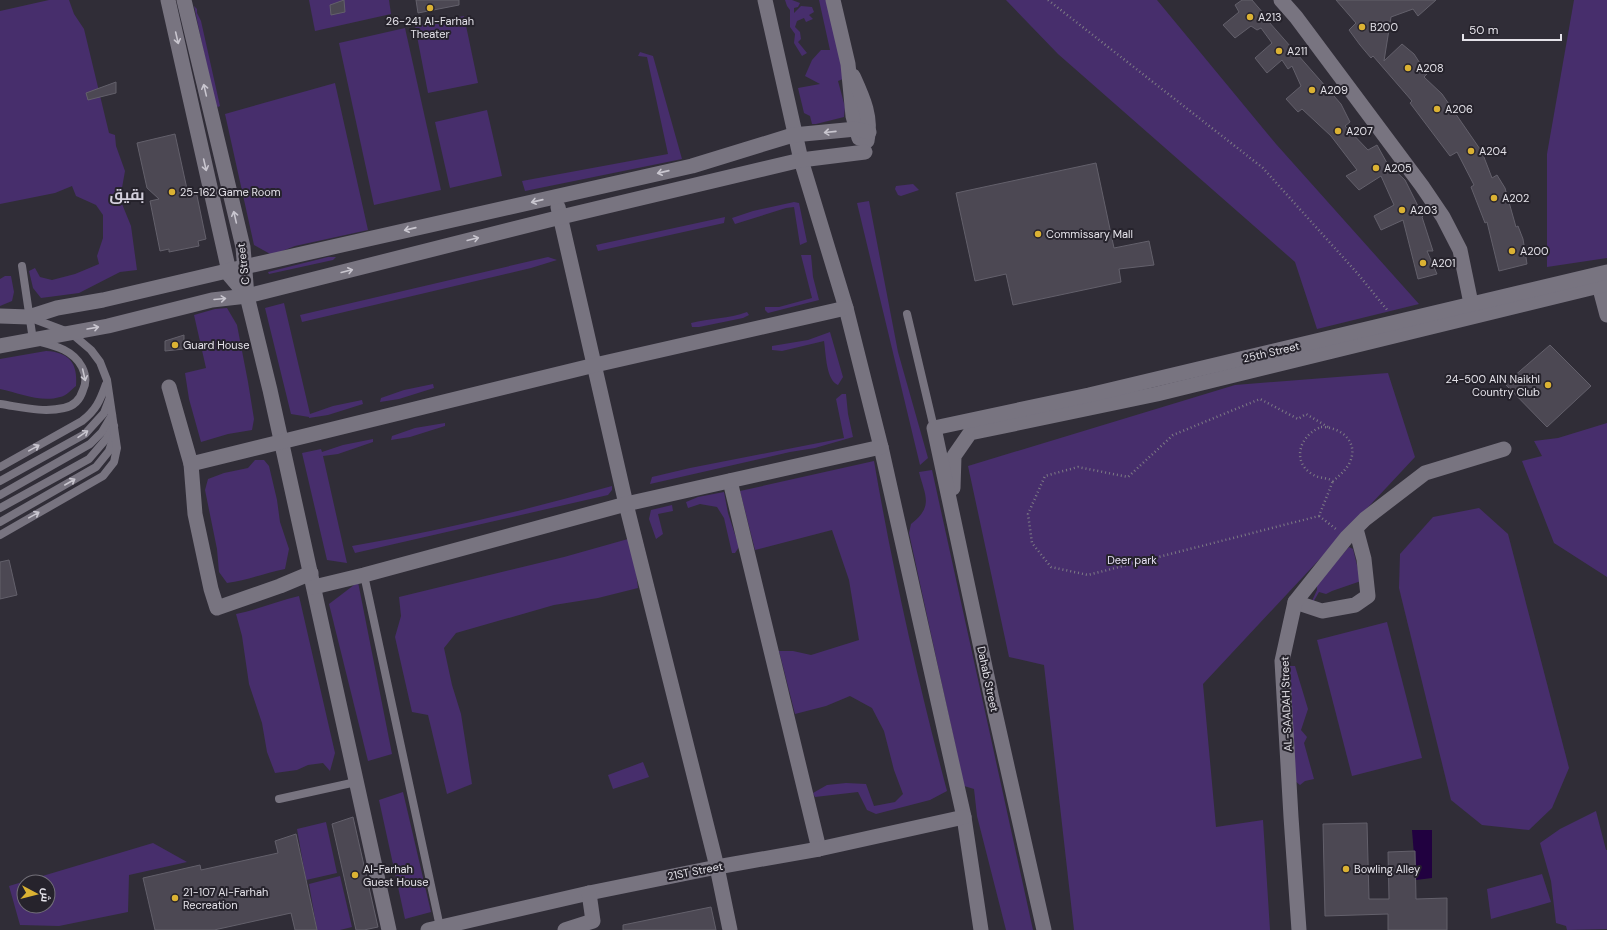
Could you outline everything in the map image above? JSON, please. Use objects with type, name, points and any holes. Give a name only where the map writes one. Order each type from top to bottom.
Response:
[{"type":"street","name":"C Street","points":[[168,0],[230,276],[247,296]]},
{"type":"street","name":"C Street","points":[[184,0],[243,247],[247,296]]},
{"type":"street","points":[[765,0],[801,160],[846,308],[881,446],[964,817],[981,930]]},
{"type":"street","points":[[0,346],[108,326],[212,300],[247,296],[561,217],[801,160],[864,152],[863,131],[866,105],[848,64],[833,0]]},
{"type":"street","points":[[1286,2],[1422,186],[1443,217],[1460,250],[1473,310]]},
{"type":"street","points":[[0,316],[29,317],[57,308],[103,300],[692,166],[795,135],[863,131]]},
{"type":"street","points":[[692,166],[696,185]]},
{"type":"street","points":[[556,196],[626,504],[717,867],[730,930]]},
{"type":"street","name":"25th Street","points":[[952,512],[954,456],[970,433],[1157,394],[1473,310],[1607,272]]},
{"type":"street","points":[[1603,284],[1607,315]]},
{"type":"street","name":"25th Street","points":[[934,428],[1089,395],[1398,322],[1473,310],[1603,284]]},
{"type":"street","points":[[247,296],[281,441],[389,930]]},
{"type":"street","points":[[191,464],[595,365],[846,308]]},
{"type":"street","points":[[169,387],[191,464],[195,514],[211,589],[217,608],[280,586],[312,580],[364,575],[626,504],[881,446]]},
{"type":"street","name":"Dahab Street","points":[[934,428],[991,694],[1044,930]]},
{"type":"street","name":"AL-SAADAH Street","points":[[1299,930],[1282,661],[1295,602],[1351,533],[1365,519],[1425,473],[1504,449]]},
{"type":"street","points":[[730,481],[819,849]]},
{"type":"street","points":[[1295,602],[1322,612],[1355,605],[1368,596],[1364,559],[1351,533]]},
{"type":"street","name":"21ST Street","points":[[434,928],[589,893],[717,867],[819,849],[964,817]]},
{"type":"street","points":[[565,930],[594,926],[589,893]]},
{"type":"lane","points":[[0,404],[48,410],[65,408],[75,404],[82,395],[86,385],[84,372],[79,361],[61,348],[32,340],[22,266]]},
{"type":"lane","points":[[907,314],[934,428]]},
{"type":"lane","points":[[0,535],[103,476],[114,462],[117,448],[107,380],[100,362],[91,350],[71,332],[29,317]]},
{"type":"lane","points":[[0,467],[82,421],[94,411],[102,396],[107,380]]},
{"type":"lane","points":[[0,481],[85,434],[104,413],[109,399]]},
{"type":"lane","points":[[0,495],[90,444],[102,432],[112,414]]},
{"type":"lane","points":[[0,508],[89,459],[107,438],[114,426]]},
{"type":"lane","points":[[0,522],[96,467],[109,451],[115,436]]},
{"type":"lane","points":[[364,575],[434,928]]},
{"type":"lane","points":[[279,799],[356,782]]},
{"type":"path","points":[[1048,0],[1262,168],[1358,274],[1398,322]]},
{"type":"path","points":[[1319,516],[1334,481],[1348,465],[1352,451],[1350,444],[1342,433],[1336,429],[1328,427],[1306,414],[1298,419],[1260,399],[1173,435],[1128,476],[1078,467],[1045,476],[1028,514],[1032,543],[1051,567],[1088,575],[1319,516],[1351,533]]},
{"type":"path","points":[[1328,427],[1313,431],[1306,436],[1300,452],[1306,469],[1320,478],[1329,478],[1334,481]]},
{"type":"green space","points":[[49,0],[69,0],[74,14],[84,29],[109,133],[115,135],[116,146],[125,171],[120,199],[131,226],[137,270],[120,272],[79,293],[41,298],[33,288],[29,271],[35,268],[40,277],[52,280],[75,274],[99,264],[97,256],[103,238],[103,215],[96,205],[76,196],[72,186],[55,193],[0,204],[0,11]]},
{"type":"green space","points":[[309,0],[389,0],[391,14],[315,31]]},
{"type":"green space","points":[[785,0],[792,0],[800,3],[798,7],[794,8],[794,13],[801,6],[812,7],[814,12],[809,15],[813,19],[806,22],[804,18],[797,21],[795,27],[800,32],[801,39],[798,42],[807,53],[802,56],[794,43],[795,34],[790,27],[790,10]]},
{"type":"green space","points":[[819,0],[827,0],[842,64],[843,79],[838,81],[845,107],[844,117],[812,124],[810,116],[804,113],[798,88],[820,84],[805,76],[812,60],[821,50],[830,50]]},
{"type":"green space","points":[[1006,0],[1157,0],[1276,144],[1419,304],[1317,329],[1295,262],[1058,54]]},
{"type":"green space","points":[[1574,0],[1607,0],[1607,258],[1547,267],[1547,154]]},
{"type":"green space","points":[[194,6],[197,9],[197,13],[201,21],[220,106],[218,107],[215,105]]},
{"type":"green space","points":[[464,16],[478,83],[428,93],[415,26]]},
{"type":"green space","points":[[405,28],[441,190],[374,205],[339,43]]},
{"type":"green space","points":[[640,52],[653,56],[682,159],[525,191],[522,181],[668,154],[647,57],[638,56]]},
{"type":"green space","points":[[335,83],[368,230],[295,246],[272,255],[254,245],[225,114]]},
{"type":"green space","points":[[487,110],[502,176],[450,188],[435,122]]},
{"type":"green space","points":[[913,184],[919,190],[901,196],[898,195],[895,189],[896,186]]},
{"type":"green space","points":[[869,201],[898,352],[928,458],[920,465],[857,203]]},
{"type":"green space","points":[[794,202],[799,203],[807,242],[800,245],[794,207],[786,208],[735,224],[732,218],[753,211]]},
{"type":"green space","points":[[725,217],[724,223],[598,251],[596,245]]},
{"type":"green space","points":[[801,255],[811,255],[813,277],[819,300],[768,313],[765,310],[765,307],[779,307],[812,298]]},
{"type":"green space","points":[[328,257],[336,257],[333,260],[269,274],[268,272]]},
{"type":"green space","points":[[548,257],[557,260],[531,268],[302,322],[300,315]]},
{"type":"green space","points":[[5,276],[11,276],[14,292],[12,301],[0,306],[0,279]]},
{"type":"green space","points":[[284,303],[310,414],[333,406],[362,400],[363,404],[328,415],[309,418],[291,414],[265,308]]},
{"type":"green space","points":[[227,308],[237,325],[254,419],[252,430],[228,434],[201,442],[189,399],[185,373],[206,368],[194,315],[215,309]]},
{"type":"green space","points":[[747,312],[749,315],[743,318],[699,327],[692,327],[691,323],[733,316]]},
{"type":"green space","points":[[830,332],[843,377],[838,385],[831,378],[829,372],[824,341],[782,351],[772,350],[772,346],[808,340]]},
{"type":"green space","points":[[46,351],[66,356],[73,365],[76,386],[68,393],[53,399],[45,399],[30,397],[0,389],[0,359]]},
{"type":"green space","name":"Deer park","points":[[1388,373],[1415,457],[1203,684],[1216,827],[1263,820],[1270,930],[1074,930],[1044,665],[1009,657],[968,466],[1235,385]]},
{"type":"green space","points":[[433,384],[434,388],[399,399],[380,402],[381,398],[404,390]]},
{"type":"green space","points":[[842,394],[846,394],[848,414],[853,437],[815,448],[790,452],[650,484],[652,477],[690,468],[844,438],[836,399]]},
{"type":"green space","points":[[445,423],[445,426],[410,437],[391,440],[392,436],[415,428]]},
{"type":"green space","points":[[1607,423],[1607,577],[1554,543],[1522,461],[1542,456],[1534,441],[1558,438]]},
{"type":"green space","points":[[373,439],[373,442],[338,454],[323,456],[347,563],[327,560],[302,453],[321,449],[322,452],[343,445]]},
{"type":"green space","points":[[255,460],[264,460],[269,466],[277,500],[280,522],[289,549],[285,569],[227,583],[219,572],[217,549],[205,490],[208,479],[224,473],[248,468]]},
{"type":"green space","points":[[874,461],[889,544],[907,627],[947,791],[930,800],[876,814],[867,810],[858,792],[815,797],[813,793],[827,785],[846,783],[866,784],[874,806],[895,802],[903,794],[894,770],[884,731],[872,708],[850,696],[826,706],[795,714],[779,651],[793,651],[811,655],[859,640],[849,580],[832,530],[755,550],[740,491]]},
{"type":"green space","points":[[932,470],[1033,930],[1006,930],[977,816],[974,789],[964,786],[909,533],[911,524],[923,512],[926,500],[919,472]]},
{"type":"green space","points":[[612,486],[612,490],[608,495],[355,553],[352,546],[418,534],[483,519]]},
{"type":"green space","points":[[724,492],[728,513],[739,547],[735,553],[732,553],[724,518],[717,507],[700,504],[688,508],[686,502],[698,497]]},
{"type":"green space","points":[[672,505],[673,511],[658,514],[663,534],[656,539],[649,519],[651,510]]},
{"type":"green space","points":[[1479,508],[1508,534],[1569,768],[1552,808],[1529,830],[1482,825],[1451,800],[1399,588],[1400,554],[1433,517]]},
{"type":"green space","points":[[628,539],[635,564],[638,588],[598,598],[554,605],[456,633],[444,648],[452,685],[461,714],[472,784],[447,794],[428,715],[412,712],[395,637],[401,616],[399,597],[564,557]]},
{"type":"green space","points":[[1349,547],[1353,549],[1361,581],[1326,594],[1319,592],[1312,604],[1311,603],[1317,590],[1317,584]]},
{"type":"green space","points":[[358,582],[392,754],[368,761],[329,604]]},
{"type":"green space","points":[[299,596],[335,753],[330,771],[323,763],[308,765],[297,770],[275,773],[267,752],[262,723],[249,684],[242,636],[236,614]]},
{"type":"green space","points":[[1387,622],[1422,758],[1352,776],[1317,640]]},
{"type":"green space","points":[[1290,666],[1295,666],[1308,709],[1301,730],[1307,737],[1304,743],[1314,779],[1305,781],[1300,785],[1295,781],[1287,670]]},
{"type":"green space","points":[[643,762],[649,777],[613,789],[608,775]]},
{"type":"green space","points":[[403,792],[431,912],[405,919],[379,800]]},
{"type":"green space","points":[[1596,811],[1607,850],[1607,929],[1567,930],[1566,926],[1556,923],[1551,881],[1540,843],[1560,829]]},
{"type":"green space","points":[[326,822],[337,873],[306,880],[297,829]]},
{"type":"green space","points":[[153,843],[187,862],[129,875],[128,912],[59,926],[20,925],[17,914],[56,914],[56,874],[49,874]]},
{"type":"green space","points":[[1542,874],[1551,902],[1491,919],[1487,889]]},
{"type":"green space","points":[[340,876],[352,927],[340,930],[317,930],[309,884]]},
{"type":"green space","points":[[16,884],[16,911],[9,886]]},
{"type":"shaded area","points":[[1412,830],[1432,830],[1432,878],[1416,880]]},
{"type":"building","points":[[344,0],[345,12],[331,15],[330,5]]},
{"type":"building","name":"26-241 Al-Farhah Theater","points":[[416,0],[459,0],[459,5],[418,13]]},
{"type":"building","points":[[1242,0],[1252,0],[1270,21],[1269,22],[1341,104],[1350,122],[1345,126],[1368,150],[1377,145],[1387,163],[1405,180],[1423,216],[1422,217],[1433,251],[1427,251],[1437,274],[1418,279],[1403,220],[1381,230],[1374,216],[1394,205],[1381,176],[1359,190],[1346,176],[1357,170],[1331,136],[1302,109],[1298,112],[1286,99],[1301,86],[1292,66],[1288,69],[1282,60],[1267,73],[1255,58],[1272,43],[1261,28],[1257,30],[1251,26],[1235,38],[1223,25],[1239,12],[1235,5]]},
{"type":"building","points":[[1336,0],[1436,0],[1418,16],[1413,9],[1391,17],[1384,61],[1402,44],[1414,54],[1427,74],[1424,77],[1442,94],[1482,152],[1492,178],[1497,175],[1505,188],[1516,227],[1518,226],[1523,239],[1527,264],[1499,271],[1487,222],[1485,223],[1471,187],[1474,185],[1457,152],[1450,156],[1410,103],[1412,101],[1373,56],[1371,58],[1360,45],[1349,30],[1356,23]]},
{"type":"building","points":[[116,82],[116,93],[88,100],[86,93]]},
{"type":"building","name":"25-162 Game Room","points":[[175,134],[187,189],[190,188],[192,194],[196,191],[206,239],[198,241],[199,246],[169,252],[169,249],[160,251],[150,201],[159,199],[147,188],[137,143]]},
{"type":"building","name":"Commissary Mall","points":[[1096,163],[1114,248],[1149,241],[1154,265],[1119,269],[1121,282],[1013,305],[1006,274],[975,281],[956,193]]},
{"type":"building","name":"Guard House","points":[[184,335],[184,349],[165,351],[165,341]]},
{"type":"building","name":"24-500 AIN Naikhl Country Club","points":[[1550,345],[1591,386],[1547,427],[1505,384]]},
{"type":"building","points":[[9,560],[17,595],[0,599],[0,562]]},
{"type":"building","name":"Al-Farhah Guest House","points":[[353,817],[378,927],[364,930],[356,930],[332,824]]},
{"type":"building","points":[[1367,823],[1369,899],[1389,899],[1388,852],[1415,851],[1416,899],[1447,898],[1447,930],[1388,930],[1388,914],[1325,916],[1323,824]]},
{"type":"building","points":[[296,834],[317,930],[295,930],[291,913],[214,930],[155,930],[143,878],[200,865],[201,870],[278,853],[275,841]]},
{"type":"building","points":[[711,907],[716,930],[623,930],[623,925]]},
{"type":"place","name":"26-241 Al-Farhah Theater","points":[[430,8]]},
{"type":"place","name":"A213","points":[[1250,17]]},
{"type":"place","name":"B200","points":[[1362,27]]},
{"type":"place","name":"A211","points":[[1279,51]]},
{"type":"place","name":"A208","points":[[1408,68]]},
{"type":"place","name":"A209","points":[[1312,90]]},
{"type":"place","name":"A206","points":[[1437,109]]},
{"type":"place","name":"A207","points":[[1338,131]]},
{"type":"place","name":"A204","points":[[1471,151]]},
{"type":"place","name":"A205","points":[[1376,168]]},
{"type":"place","name":"25-162 Game Room","points":[[172,192]]},
{"type":"place","name":"A202","points":[[1494,198]]},
{"type":"place","name":"A203","points":[[1402,210]]},
{"type":"place","name":"Commissary Mall","points":[[1038,234]]},
{"type":"place","name":"A200","points":[[1512,251]]},
{"type":"place","name":"A201","points":[[1423,263]]},
{"type":"place","name":"Guard House","points":[[175,345]]},
{"type":"place","name":"24-500 AIN Naikhl Country Club","points":[[1548,385]]},
{"type":"place","name":"Bowling Alley","points":[[1346,869]]},
{"type":"place","name":"Al-Farhah Guest House","points":[[355,875]]},
{"type":"place","name":"21-107 Al-Farhah Recreation","points":[[175,898]]},
{"type":"district","name":"بقيق","points":[[127,195]]}]
